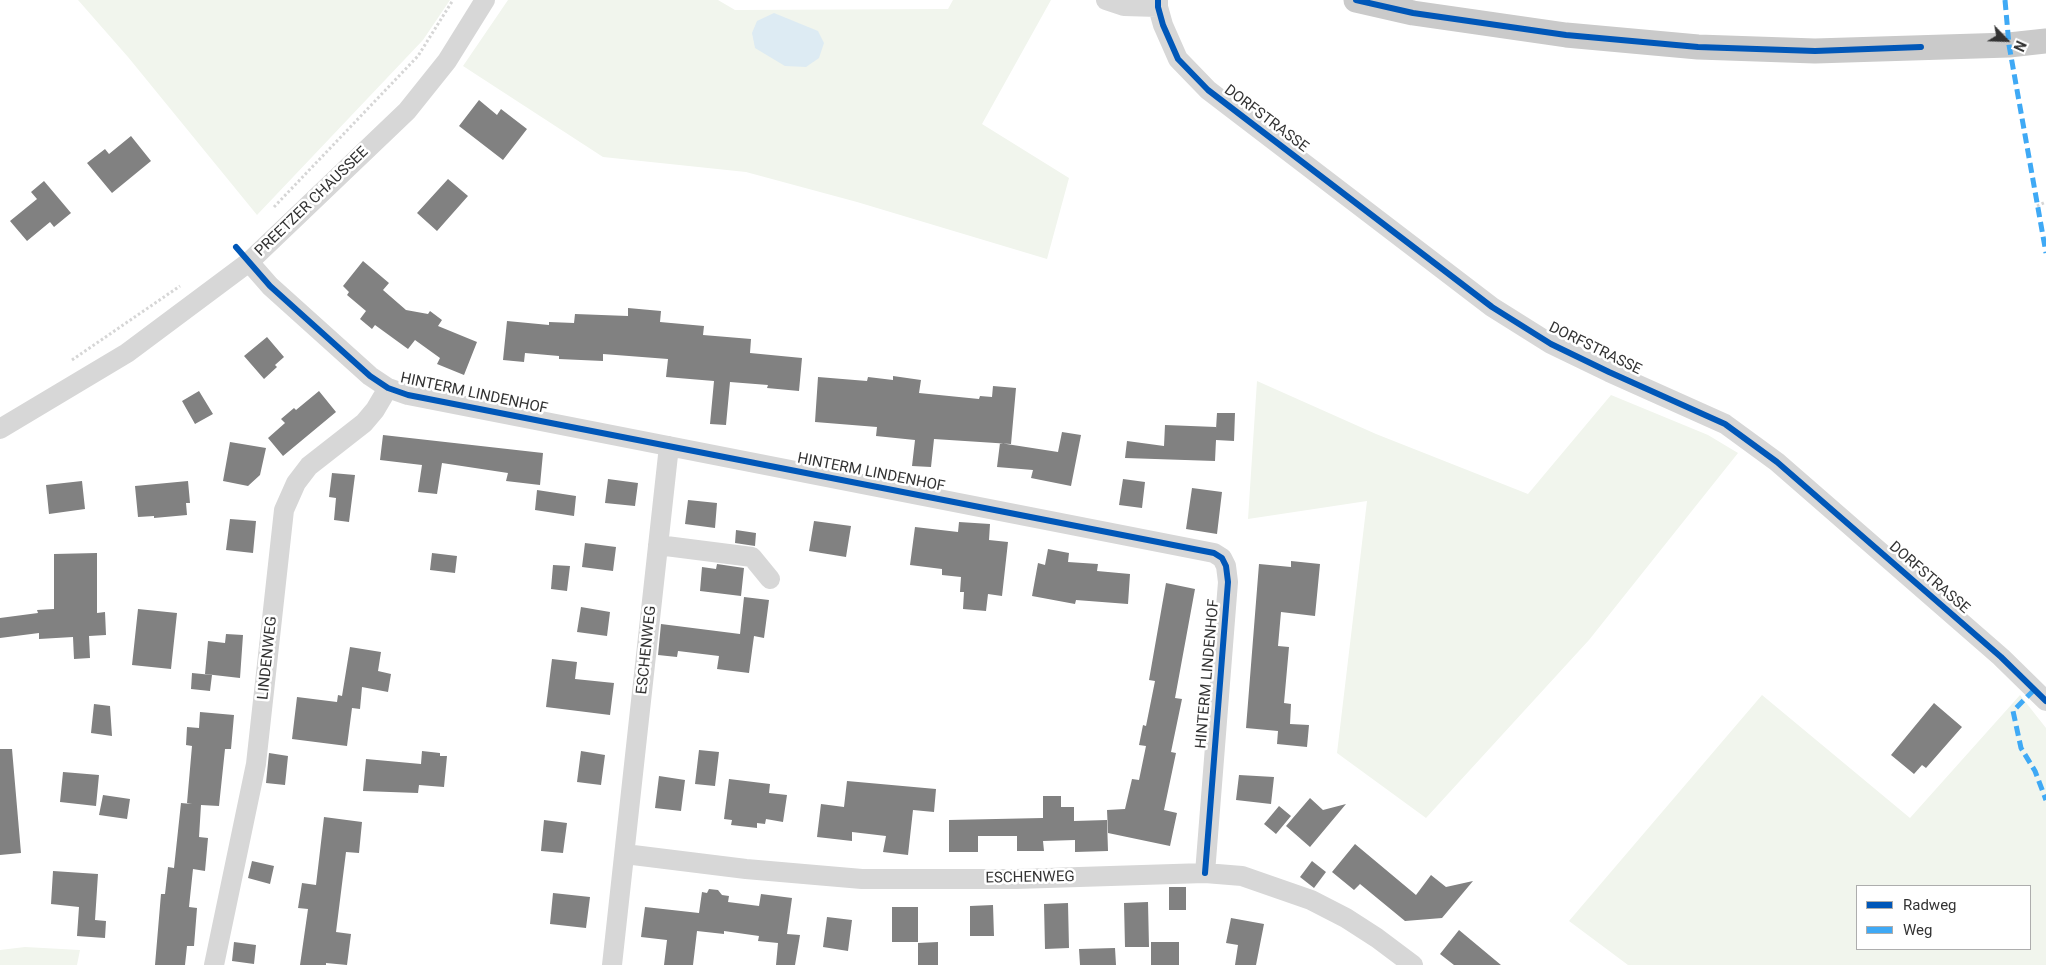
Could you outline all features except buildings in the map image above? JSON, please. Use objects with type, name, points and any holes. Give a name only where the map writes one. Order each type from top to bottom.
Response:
[{"type":"main road","points":[[1356,0],[1413,13],[1556,34],[1698,47],[1815,51],[2009,45],[2046,41]]},
{"type":"street","name":"PREETZER CHAUSSEE","points":[[0,429],[127,353],[250,262],[407,110],[447,61],[485,0]]},
{"type":"street","name":"DORFSTRASSE","points":[[1106,0],[1124,6],[1158,3],[1178,59],[1208,90],[1492,307],[1551,344],[1725,424],[1777,462],[2001,657],[2046,701]]},
{"type":"street","name":"HINTERM LINDENHOF","points":[[250,262],[277,293],[370,376],[388,388],[408,396],[1214,553],[1222,558],[1226,566],[1228,582],[1205,873]]},
{"type":"street","name":"LINDENWEG","points":[[214,965],[256,764],[284,510],[296,483],[309,466],[364,424],[376,410],[388,388]]},
{"type":"street","name":"ESCHENWEG","points":[[612,965],[669,446]]},
{"type":"street","points":[[658,545],[752,557],[770,578]]},
{"type":"street","name":"ESCHENWEG","points":[[624,854],[746,869],[862,879],[1016,878],[1205,873],[1242,876],[1311,900],[1346,918],[1413,965]]},
{"type":"path","points":[[270,212],[418,56],[453,0]]},
{"type":"path","points":[[2037,206],[2046,202]]},
{"type":"path","points":[[67,364],[188,280]]},
{"type":"shaded area","points":[[78,0],[450,0],[423,40],[257,215],[128,57]]},
{"type":"shaded area","points":[[508,0],[718,0],[735,10],[948,9],[953,0],[1051,0],[982,124],[1069,178],[1047,259],[857,202],[746,172],[603,157],[463,66]]},
{"type":"shaded area","points":[[774,13],[818,31],[824,43],[819,58],[806,67],[785,66],[755,48],[752,33],[757,21]]},
{"type":"shaded area","points":[[1257,381],[1376,434],[1528,494],[1611,395],[1708,435],[1738,453],[1589,640],[1426,818],[1337,753],[1367,501],[1248,519]]},
{"type":"shaded area","points":[[1762,695],[1910,818],[2020,695],[2046,728],[2046,965],[1628,965],[1569,921]]},
{"type":"shaded area","points":[[25,947],[80,950],[77,965],[0,965],[0,950]]},
{"type":"marked path","points":[[2005,0],[2009,45],[2046,253]]},
{"type":"marked path","points":[[2034,690],[2013,711],[2021,748],[2035,771],[2046,800]]},
{"type":"cycle path","points":[[1158,0],[1163,25],[1178,59],[1208,90],[1492,307],[1551,344],[1725,424],[1777,462],[2001,657],[2046,701]]},
{"type":"cycle path","points":[[1356,0],[1413,13],[1566,35],[1698,47],[1815,51],[1921,47]]},
{"type":"cycle path","points":[[236,247],[270,286],[370,376],[388,388],[408,395],[1214,553],[1222,558],[1226,566],[1228,582],[1205,873]]}]
